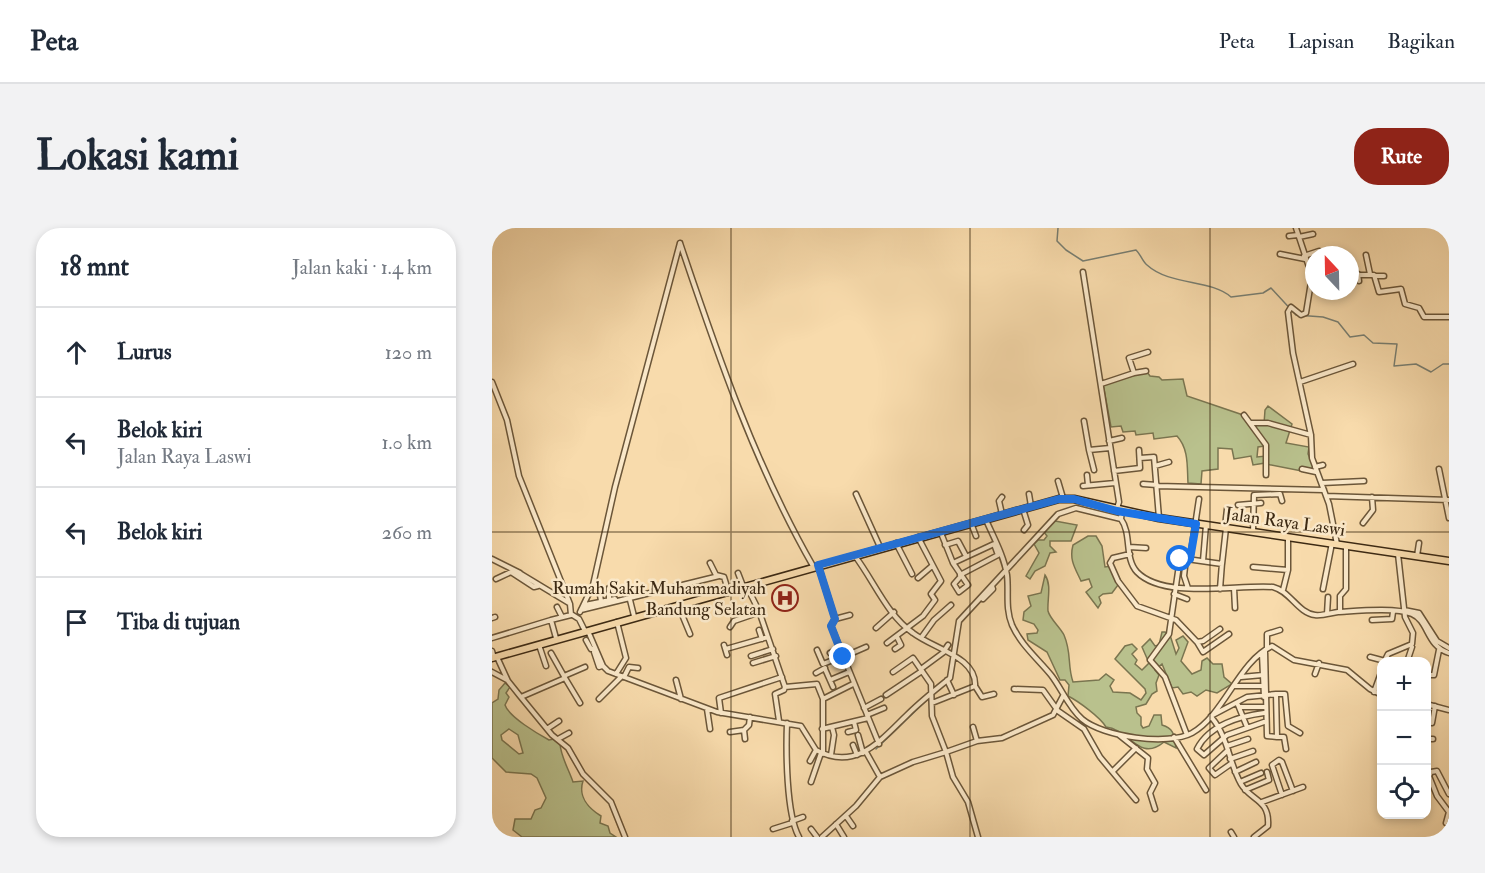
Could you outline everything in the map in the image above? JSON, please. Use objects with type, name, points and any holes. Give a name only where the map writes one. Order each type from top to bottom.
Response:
[{"type":"main road","name":"Jalan Raya Laswi","points":[[494,656],[917,536],[1031,506],[1044,505],[1063,498],[1159,518],[1449,561]]},
{"type":"street","points":[[1280,254],[1305,257],[1296,228]]},
{"type":"street","points":[[1289,236],[1313,234]]},
{"type":"street","points":[[728,590],[724,577],[719,576],[580,611],[593,585],[618,476],[680,243],[706,319],[767,477],[815,566],[835,619]]},
{"type":"street","points":[[1366,255],[1370,274]]},
{"type":"street","points":[[1083,272],[1121,519],[1130,554],[1140,574],[1175,587],[1220,590],[1268,586],[1283,590],[1309,613],[1404,611],[1419,614],[1437,640],[1449,648]]},
{"type":"street","points":[[1359,274],[1384,276]]},
{"type":"street","points":[[1375,276],[1379,292],[1401,289],[1405,304],[1419,308],[1424,317],[1449,317]]},
{"type":"street","points":[[1308,300],[1306,313],[1301,315],[1289,308],[1311,435],[1311,453],[1326,496],[1334,544],[1323,589]]},
{"type":"street","points":[[1134,373],[1128,356],[1148,352]]},
{"type":"street","points":[[1300,382],[1353,364]]},
{"type":"street","points":[[1101,384],[1146,371]]},
{"type":"street","points":[[492,382],[507,420],[519,476],[572,614],[579,619],[586,630],[602,666],[623,677],[706,710],[803,727],[816,750],[821,754],[831,756],[866,753],[879,744],[948,681],[956,659],[959,621],[1006,574],[1064,510],[1082,509],[1121,519]]},
{"type":"street","points":[[1244,415],[1266,445],[1266,475]]},
{"type":"street","points":[[1084,421],[1094,470]]},
{"type":"street","points":[[1250,423],[1268,423],[1311,435]]},
{"type":"street","points":[[1109,441],[1122,438]]},
{"type":"street","points":[[1089,450],[1110,448]]},
{"type":"street","points":[[1113,471],[1140,468],[1139,450]]},
{"type":"street","points":[[1140,458],[1154,456],[1159,518]]},
{"type":"street","points":[[1155,466],[1169,462]]},
{"type":"street","points":[[1302,469],[1316,469],[1323,465]]},
{"type":"street","points":[[1439,469],[1449,518]]},
{"type":"street","points":[[1087,475],[1085,485],[1115,483]]},
{"type":"street","points":[[759,480],[767,477]]},
{"type":"street","points":[[1058,481],[1063,498]]},
{"type":"street","points":[[1322,483],[1364,481]]},
{"type":"street","points":[[1143,484],[1324,490]]},
{"type":"street","points":[[856,494],[880,547]]},
{"type":"street","points":[[1029,494],[1031,506]]},
{"type":"street","points":[[1254,532],[1253,496],[1280,494],[1282,501]]},
{"type":"street","points":[[1326,496],[1447,500]]},
{"type":"street","points":[[1002,497],[999,501],[1002,514]]},
{"type":"street","points":[[1363,523],[1373,510],[1372,497]]},
{"type":"street","points":[[1188,588],[1184,576],[1196,524],[1198,499]]},
{"type":"street","points":[[1238,505],[1261,503]]},
{"type":"street","points":[[1023,508],[1028,525],[1024,530]]},
{"type":"street","points":[[1220,590],[1227,509]]},
{"type":"street","points":[[986,519],[998,546],[1006,574],[1008,612],[1016,633],[1088,724],[1119,734],[1143,738],[1174,737],[1187,735],[1212,717],[1238,705],[1247,697],[1285,694],[1290,728],[1300,732]]},
{"type":"street","points":[[971,522],[976,536]]},
{"type":"street","points":[[1203,561],[1206,525]]},
{"type":"street","points":[[940,531],[952,563],[961,576],[998,553],[993,544],[952,563]]},
{"type":"street","points":[[887,643],[923,616],[935,600],[931,594],[941,581],[917,536]]},
{"type":"street","points":[[1283,590],[1288,570],[1287,537]]},
{"type":"street","points":[[945,545],[958,541],[966,556]]},
{"type":"street","points":[[998,546],[1005,542]]},
{"type":"street","points":[[896,543],[900,555],[912,574]]},
{"type":"street","points":[[1417,556],[1419,543]]},
{"type":"street","points":[[1340,612],[1340,596],[1346,589],[1346,546]]},
{"type":"street","points":[[1129,547],[1146,548]]},
{"type":"street","points":[[1130,554],[1111,561],[1118,581],[1137,606],[1179,621],[1203,652],[1229,634]]},
{"type":"street","points":[[1398,554],[1404,611],[1413,633],[1409,657]]},
{"type":"street","points":[[854,555],[908,629],[968,664],[975,679],[975,686],[982,698],[993,694]]},
{"type":"street","points":[[1187,735],[1165,677],[1150,660],[1168,636],[1169,617],[1180,558],[1222,563]]},
{"type":"street","points":[[492,559],[570,604]]},
{"type":"street","points":[[710,563],[719,576]]},
{"type":"street","points":[[918,578],[932,566]]},
{"type":"street","points":[[1253,567],[1288,570]]},
{"type":"street","points":[[496,579],[511,573],[519,574]]},
{"type":"street","points":[[738,573],[760,612],[785,687]]},
{"type":"street","points":[[512,579],[519,574]]},
{"type":"street","points":[[584,605],[612,599],[609,588]]},
{"type":"street","points":[[1234,588],[1235,608]]},
{"type":"street","points":[[983,599],[990,589]]},
{"type":"street","points":[[1174,594],[1187,599]]},
{"type":"street","points":[[600,595],[601,601]]},
{"type":"street","points":[[1327,614],[1328,597]]},
{"type":"street","points":[[630,600],[634,616]]},
{"type":"street","points":[[678,604],[690,634]]},
{"type":"street","points":[[921,638],[951,604]]},
{"type":"street","points":[[557,607],[562,617]]},
{"type":"street","points":[[1404,611],[1416,616],[1439,650],[1449,653]]},
{"type":"street","points":[[730,627],[734,621],[760,612]]},
{"type":"street","points":[[876,628],[894,612]]},
{"type":"street","points":[[1372,620],[1392,619],[1393,612]]},
{"type":"street","points":[[492,638],[572,614]]},
{"type":"street","points":[[850,615],[835,619],[831,626],[879,744]]},
{"type":"street","points":[[551,621],[556,638]]},
{"type":"street","points":[[616,674],[626,658],[617,621]]},
{"type":"street","points":[[1197,642],[1207,639],[1220,629]]},
{"type":"street","points":[[759,630],[762,639]]},
{"type":"street","points":[[1265,695],[1263,675],[1266,635],[1280,630]]},
{"type":"street","points":[[726,650],[768,637]]},
{"type":"street","points":[[895,649],[901,645],[897,637]]},
{"type":"street","points":[[586,640],[594,649]]},
{"type":"street","points":[[539,644],[546,666]]},
{"type":"street","points":[[886,695],[921,670],[948,645]]},
{"type":"street","points":[[1212,717],[1233,686],[1264,651],[1273,646],[1294,660],[1319,663],[1352,672],[1377,693]]},
{"type":"street","points":[[1387,657],[1388,654],[1412,646]]},
{"type":"street","points":[[816,673],[843,656],[866,647]]},
{"type":"street","points":[[830,653],[840,648]]},
{"type":"street","points":[[751,656],[773,649]]},
{"type":"street","points":[[817,650],[833,687]]},
{"type":"street","points":[[1431,675],[1434,675],[1439,650]]},
{"type":"street","points":[[1264,651],[1267,736]]},
{"type":"street","points":[[550,653],[580,703]]},
{"type":"street","points":[[494,656],[508,681],[547,729],[573,755],[583,774],[611,802],[625,837]]},
{"type":"street","points":[[753,663],[776,656]]},
{"type":"street","points":[[1370,657],[1377,659]]},
{"type":"street","points":[[893,672],[913,658],[931,684],[933,721],[943,739],[953,777],[968,802],[978,837]]},
{"type":"street","points":[[1315,674],[1319,663]]},
{"type":"street","points":[[599,699],[623,677],[630,666],[638,668]]},
{"type":"street","points":[[521,697],[585,667]]},
{"type":"street","points":[[492,672],[508,681]]},
{"type":"street","points":[[831,680],[849,672]]},
{"type":"street","points":[[1241,677],[1263,675]]},
{"type":"street","points":[[721,712],[719,698],[782,677]]},
{"type":"street","points":[[676,680],[681,699]]},
{"type":"street","points":[[948,681],[954,695]]},
{"type":"street","points":[[779,721],[775,694],[784,690],[785,687],[817,684],[823,699],[821,754],[811,782]]},
{"type":"street","points":[[823,699],[854,684]]},
{"type":"street","points":[[1374,692],[1377,684]]},
{"type":"street","points":[[932,697],[954,695],[975,686]]},
{"type":"street","points":[[1233,686],[1263,686]]},
{"type":"street","points":[[1014,689],[1041,688],[1058,711],[1084,729],[1100,757],[1136,800]]},
{"type":"street","points":[[1275,694],[1277,737]]},
{"type":"street","points":[[825,836],[880,777],[913,762],[977,741],[1009,736],[1053,715],[1058,711],[1063,695]]},
{"type":"street","points":[[864,708],[880,699]]},
{"type":"street","points":[[1238,705],[1265,707]]},
{"type":"street","points":[[1238,705],[1247,727]]},
{"type":"street","points":[[1431,705],[1449,710]]},
{"type":"street","points":[[1432,723],[1435,706]]},
{"type":"street","points":[[822,729],[854,722],[884,708]]},
{"type":"street","points":[[706,710],[710,729]]},
{"type":"street","points":[[1192,747],[1219,727],[1242,716],[1286,713]]},
{"type":"street","points":[[1265,714],[1267,736]]},
{"type":"street","points":[[730,732],[744,730],[749,725],[750,717]]},
{"type":"street","points":[[1212,717],[1224,737],[1240,782],[1245,790],[1262,802],[1268,824],[1254,837]]},
{"type":"street","points":[[547,729],[558,722]]},
{"type":"street","points":[[848,732],[856,730],[854,722]]},
{"type":"street","points":[[1199,744],[1197,749],[1204,755],[1224,737],[1264,722]]},
{"type":"street","points":[[787,724],[786,771],[792,822],[799,837]]},
{"type":"street","points":[[831,756],[830,748],[836,735],[832,727]]},
{"type":"street","points":[[973,727],[977,741]]},
{"type":"street","points":[[744,730],[745,739]]},
{"type":"street","points":[[558,739],[568,733]]},
{"type":"street","points":[[1119,734],[1149,760],[1147,769],[1155,782],[1150,793],[1155,809]]},
{"type":"street","points":[[858,735],[880,777]]},
{"type":"street","points":[[1267,736],[1284,737],[1286,749]]},
{"type":"street","points":[[1174,737],[1206,789]]},
{"type":"street","points":[[1248,739],[1228,748],[1209,768],[1216,775],[1231,761],[1253,751]]},
{"type":"street","points":[[853,745],[857,755]]},
{"type":"street","points":[[1113,771],[1136,748]]},
{"type":"street","points":[[810,761],[816,750]]},
{"type":"street","points":[[1282,795],[1272,765],[1279,760],[1282,762],[1293,791]]},
{"type":"street","points":[[1235,772],[1256,762]]},
{"type":"street","points":[[1446,823],[1449,812],[1437,796],[1430,773],[1437,771],[1449,794]]},
{"type":"street","points":[[1245,790],[1269,781],[1267,772]]},
{"type":"street","points":[[1240,782],[1261,773]]},
{"type":"street","points":[[1262,802],[1304,787]]},
{"type":"street","points":[[846,816],[853,826]]},
{"type":"street","points":[[773,829],[803,817]]},
{"type":"street","points":[[836,824],[844,835],[837,837]]},
{"type":"street","points":[[811,829],[817,837]]},
{"type":"street","points":[[1231,832],[1234,837]]},
{"type":"green space","points":[[1147,372],[1150,376],[1159,377],[1162,380],[1183,379],[1187,396],[1243,415],[1265,446],[1258,447],[1257,457],[1266,456],[1265,463],[1253,465],[1251,456],[1234,459],[1232,449],[1218,448],[1218,469],[1202,471],[1201,484],[1188,483],[1184,447],[1177,436],[1154,439],[1153,433],[1136,435],[1135,431],[1123,432],[1121,426],[1111,427],[1103,384]]},
{"type":"green space","points":[[1268,406],[1292,424],[1286,443],[1309,447],[1308,454],[1317,474],[1266,464],[1266,443],[1253,424],[1264,424],[1265,410]]},
{"type":"green space","points":[[1055,521],[1077,525],[1071,541],[1050,541],[1050,546],[1056,552],[1050,553],[1045,566],[1035,571],[1030,579],[1026,576],[1039,553],[1034,544],[1038,540],[1044,540],[1047,536],[1044,532]]},
{"type":"green space","points":[[1088,536],[1096,536],[1102,546],[1105,567],[1112,566],[1121,581],[1112,593],[1099,597],[1101,603],[1098,608],[1086,592],[1092,587],[1089,579],[1081,581],[1073,564],[1072,555],[1073,545]]},
{"type":"green space","points":[[1045,575],[1049,588],[1048,611],[1066,642],[1073,682],[1099,680],[1106,674],[1114,680],[1110,686],[1113,692],[1130,693],[1141,700],[1146,693],[1145,689],[1115,659],[1125,646],[1132,644],[1137,649],[1132,654],[1137,660],[1135,664],[1142,670],[1149,663],[1142,647],[1150,639],[1155,646],[1159,645],[1162,632],[1170,635],[1176,654],[1179,648],[1176,640],[1183,636],[1188,642],[1181,661],[1192,674],[1201,670],[1202,661],[1207,658],[1213,664],[1222,664],[1224,677],[1232,684],[1217,693],[1206,690],[1197,696],[1191,692],[1183,694],[1178,687],[1172,688],[1162,664],[1155,670],[1159,675],[1156,683],[1157,691],[1152,694],[1146,704],[1136,707],[1137,713],[1141,717],[1143,728],[1149,726],[1154,715],[1161,715],[1162,725],[1173,733],[1176,748],[1164,742],[1148,749],[1141,747],[1114,729],[1106,727],[1068,696],[1069,685],[1065,680],[1060,680],[1047,652],[1028,640],[1027,634],[1037,633],[1038,630],[1034,624],[1023,620],[1024,612],[1031,606],[1028,596],[1041,593]]},
{"type":"green space","points":[[505,683],[510,687],[506,693],[509,697],[505,705],[512,715],[538,734],[549,740],[554,739],[560,744],[563,759],[573,782],[583,781],[582,792],[585,801],[601,816],[600,823],[608,826],[610,833],[616,837],[522,837],[513,830],[515,819],[531,819],[535,810],[541,808],[546,798],[537,778],[531,774],[506,772],[492,758],[492,703],[498,699],[499,690]],"holes":[[[509,729],[518,735],[523,753],[519,754],[502,740],[501,735]]]},
{"type":"waterway","points":[[1058,228],[1057,241],[1083,261],[1136,250],[1144,262],[1156,272],[1178,280],[1213,287],[1231,297],[1263,293],[1271,288],[1296,315],[1323,317],[1338,322],[1350,337],[1364,335],[1373,343],[1397,344],[1394,366],[1416,364],[1431,372],[1443,364],[1449,364]]},
{"type":"waterway","points":[[952,679],[958,642]]},
{"type":"waterway","points":[[933,694],[946,684]]},
{"type":"waterway","points":[[876,749],[930,697]]},
{"type":"place","name":"Rumah Sakit Muhammadiyah Bandung Selatan","points":[[785,598]]},
{"type":"route","points":[[843,657],[831,626],[831,622],[835,619],[818,571],[818,565],[1063,498],[1079,500],[1117,511],[1196,524],[1190,559],[1180,559]]}]
